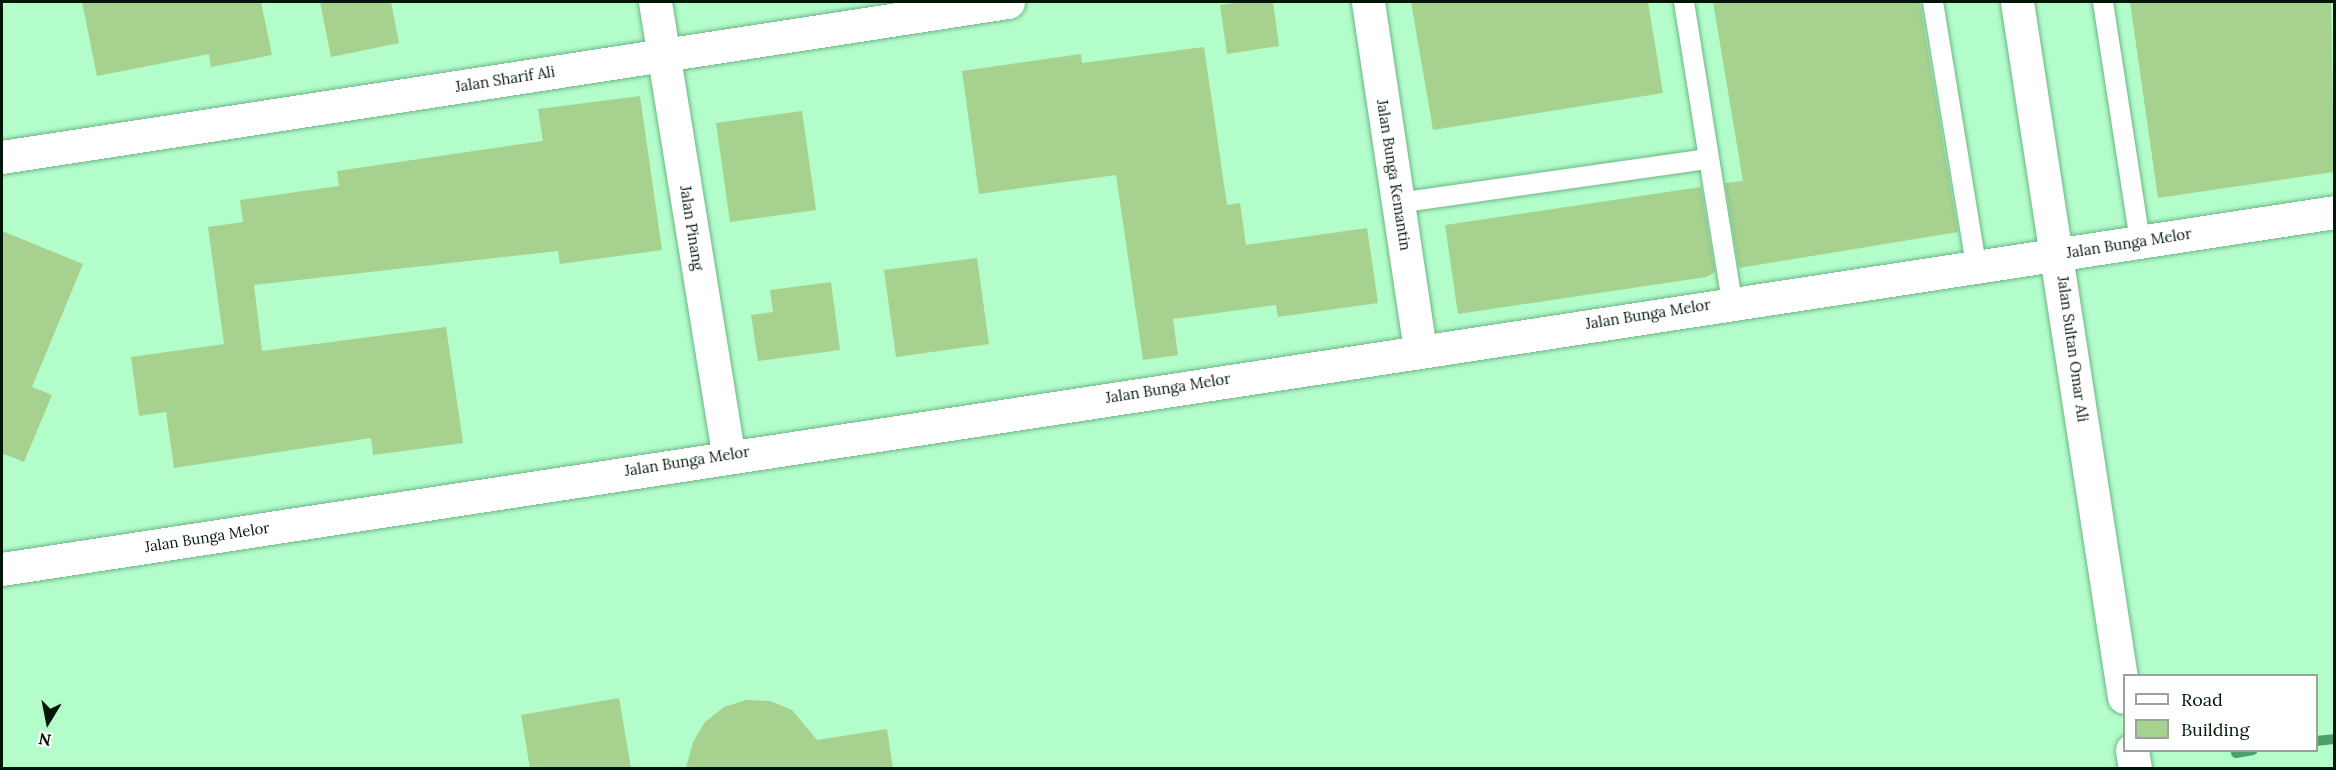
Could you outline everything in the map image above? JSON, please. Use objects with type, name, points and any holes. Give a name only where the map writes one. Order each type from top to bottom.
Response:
[{"type":"street","name":"Jalan Pinang","points":[[655,2],[728,455]]},
{"type":"street","name":"Jalan Sharif Ali","points":[[2,157],[1008,2]]},
{"type":"street","name":"Jalan Bunga Kemantin","points":[[1368,2],[1420,349]]},
{"type":"street","name":"Jalan Sultan Omar Ali","points":[[2017,2],[2059,254],[2123,689]]},
{"type":"street","name":"Jalan Bunga Melor","points":[[2,569],[1420,349],[2334,212]]},
{"type":"street","points":[[2133,752],[2135,768]]},
{"type":"lane","points":[[1684,2],[1732,302]]},
{"type":"lane","points":[[1933,2],[1976,266]]},
{"type":"lane","points":[[2103,2],[2140,240]]},
{"type":"lane","points":[[1398,203],[1709,159]]},
{"type":"building","points":[[82,2],[261,2],[272,55],[211,67],[209,54],[97,76]]},
{"type":"building","points":[[320,2],[391,2],[399,43],[331,57]]},
{"type":"building","points":[[1273,2],[1279,46],[1227,54],[1220,5]]},
{"type":"building","points":[[1411,2],[1648,2],[1663,93],[1433,130]]},
{"type":"building","points":[[1713,2],[1920,2],[1958,232],[1739,268],[1725,183],[1743,181]]},
{"type":"building","points":[[2130,2],[2331,2],[2334,172],[2158,198]]},
{"type":"building","points":[[1204,47],[1227,205],[1240,203],[1246,245],[1367,228],[1378,303],[1278,317],[1276,305],[1173,319],[1178,355],[1143,360],[1116,175],[979,194],[962,71],[1081,54],[1082,63]]},
{"type":"building","points":[[640,96],[662,250],[560,264],[558,251],[254,285],[262,351],[446,327],[463,443],[373,455],[371,438],[174,468],[166,412],[139,416],[131,357],[224,344],[208,227],[243,222],[240,200],[339,186],[337,171],[543,141],[538,109]]},
{"type":"building","points":[[802,111],[816,210],[730,222],[716,123]]},
{"type":"building","points":[[1701,187],[1715,272],[1706,277],[1458,314],[1445,225]]},
{"type":"building","points":[[2,231],[83,264],[32,387],[52,395],[24,462],[4,454],[2,459]]},
{"type":"building","points":[[977,258],[989,344],[896,357],[884,270]]},
{"type":"building","points":[[831,282],[840,350],[758,361],[751,315],[773,312],[770,290]]},
{"type":"building","points":[[619,698],[631,768],[530,768],[521,715]]},
{"type":"building","points":[[746,700],[770,701],[792,710],[817,740],[887,729],[893,768],[686,768],[693,742],[705,722],[724,707]]},
{"type":"waterway","points":[[2318,741],[2334,739]]},
{"type":"waterway","points":[[2236,753],[2242,752]]}]
